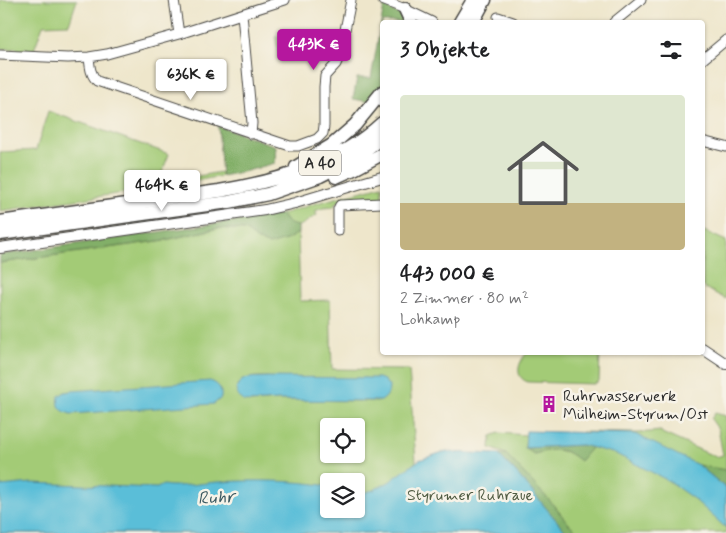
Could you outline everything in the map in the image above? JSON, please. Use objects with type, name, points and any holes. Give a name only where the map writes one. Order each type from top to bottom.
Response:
[{"type":"highway","points":[[461,20],[473,0]]},
{"type":"highway","points":[[474,20],[485,0]]},
{"type":"highway","points":[[405,9],[410,20]]},
{"type":"highway","points":[[249,186],[296,166],[332,145],[355,125],[380,94]]},
{"type":"highway","name":"A 40","points":[[0,222],[219,191],[286,177],[316,166],[344,150],[380,125]]},
{"type":"highway","name":"A 40","points":[[0,234],[228,202],[268,194],[320,176],[350,161],[380,139]]},
{"type":"highway","points":[[268,194],[293,192],[318,184],[356,168],[380,155]]},
{"type":"main road","points":[[0,248],[265,210],[295,204],[355,184],[380,178]]},
{"type":"main road","points":[[705,350],[726,364]]},
{"type":"street","points":[[174,0],[179,34]]},
{"type":"street","points":[[0,56],[68,58],[107,54],[130,49],[285,0]]},
{"type":"street","points":[[89,57],[91,72],[97,81],[251,134],[290,146],[298,146],[317,139],[323,133],[325,76],[336,64],[340,55],[351,0]]},
{"type":"street","points":[[382,0],[428,20]]},
{"type":"street","points":[[616,20],[641,0]]},
{"type":"street","points":[[242,14],[252,123],[251,134]]},
{"type":"street","points":[[498,17],[507,20]]},
{"type":"street","points":[[705,58],[726,40]]},
{"type":"street","points":[[705,142],[726,147]]},
{"type":"street","points":[[338,231],[338,209],[340,205],[380,203]]},
{"type":"green space","points":[[0,0],[77,0],[69,24],[43,25],[34,50],[24,48],[24,50],[17,50],[16,48],[0,49]]},
{"type":"green space","points":[[384,6],[404,17],[405,20],[381,20]]},
{"type":"green space","points":[[380,28],[380,88],[372,102],[353,99],[357,78],[371,78]]},
{"type":"green space","points":[[292,36],[291,60],[280,60],[275,37]]},
{"type":"green space","points":[[48,111],[169,154],[158,183],[221,172],[222,176],[157,188],[0,211],[0,152],[36,150]]},
{"type":"green space","points":[[218,126],[276,146],[275,163],[222,176]]},
{"type":"green space","points":[[380,187],[380,199],[339,201],[334,207],[315,211],[317,215],[300,225],[290,225],[282,214]]},
{"type":"green space","points":[[282,214],[288,223],[298,226],[298,233],[286,240],[269,245],[258,240],[245,230],[219,228],[165,240],[0,263],[0,255]]},
{"type":"green space","points":[[219,228],[245,230],[258,240],[286,240],[298,233],[300,301],[330,300],[332,369],[409,370],[416,462],[399,475],[447,454],[508,457],[506,454],[490,448],[491,436],[499,433],[526,435],[525,448],[534,454],[553,449],[571,453],[581,460],[582,432],[638,433],[661,431],[716,457],[723,455],[718,429],[711,419],[715,413],[726,416],[726,533],[0,533],[0,263],[165,240]],"holes":[[[267,377],[381,401],[278,400],[249,402],[237,385],[243,380]]]},
{"type":"green space","points":[[705,231],[726,241],[726,299],[705,288]]},
{"type":"green space","points":[[526,355],[600,355],[599,381],[594,384],[528,382],[523,380],[519,373],[522,360]]},
{"type":"green space","points":[[582,445],[592,447],[580,461],[563,451],[553,450],[534,454],[525,448]]},
{"type":"green space","points":[[498,454],[506,454],[579,533],[567,533]]},
{"type":"green space","points":[[698,465],[726,470],[726,488]]},
{"type":"water","points":[[248,378],[379,378],[384,380],[389,389],[385,398],[381,401],[278,400],[249,402],[243,401],[238,397],[236,389],[241,381]]},
{"type":"water","points":[[210,381],[218,385],[221,392],[221,398],[214,404],[71,414],[62,410],[59,406],[59,396],[71,391]]},
{"type":"water","points":[[526,431],[635,434],[698,465],[726,488],[726,528],[695,500],[667,480],[616,454],[582,445],[525,448]]},
{"type":"water","name":"Styrumer Ruhraue","points":[[443,452],[498,454],[567,533],[0,533],[0,486],[32,483],[157,488],[163,485],[182,486],[217,482],[259,481],[315,484],[320,485],[320,518],[365,518],[365,492],[389,482],[419,460]]},
{"type":"place","name":"Ruhrwasserwerk Mülheim-Styrum/Ost","points":[[549,404]]},
{"type":"water label","name":"Ruhr","points":[[216,497]]}]
